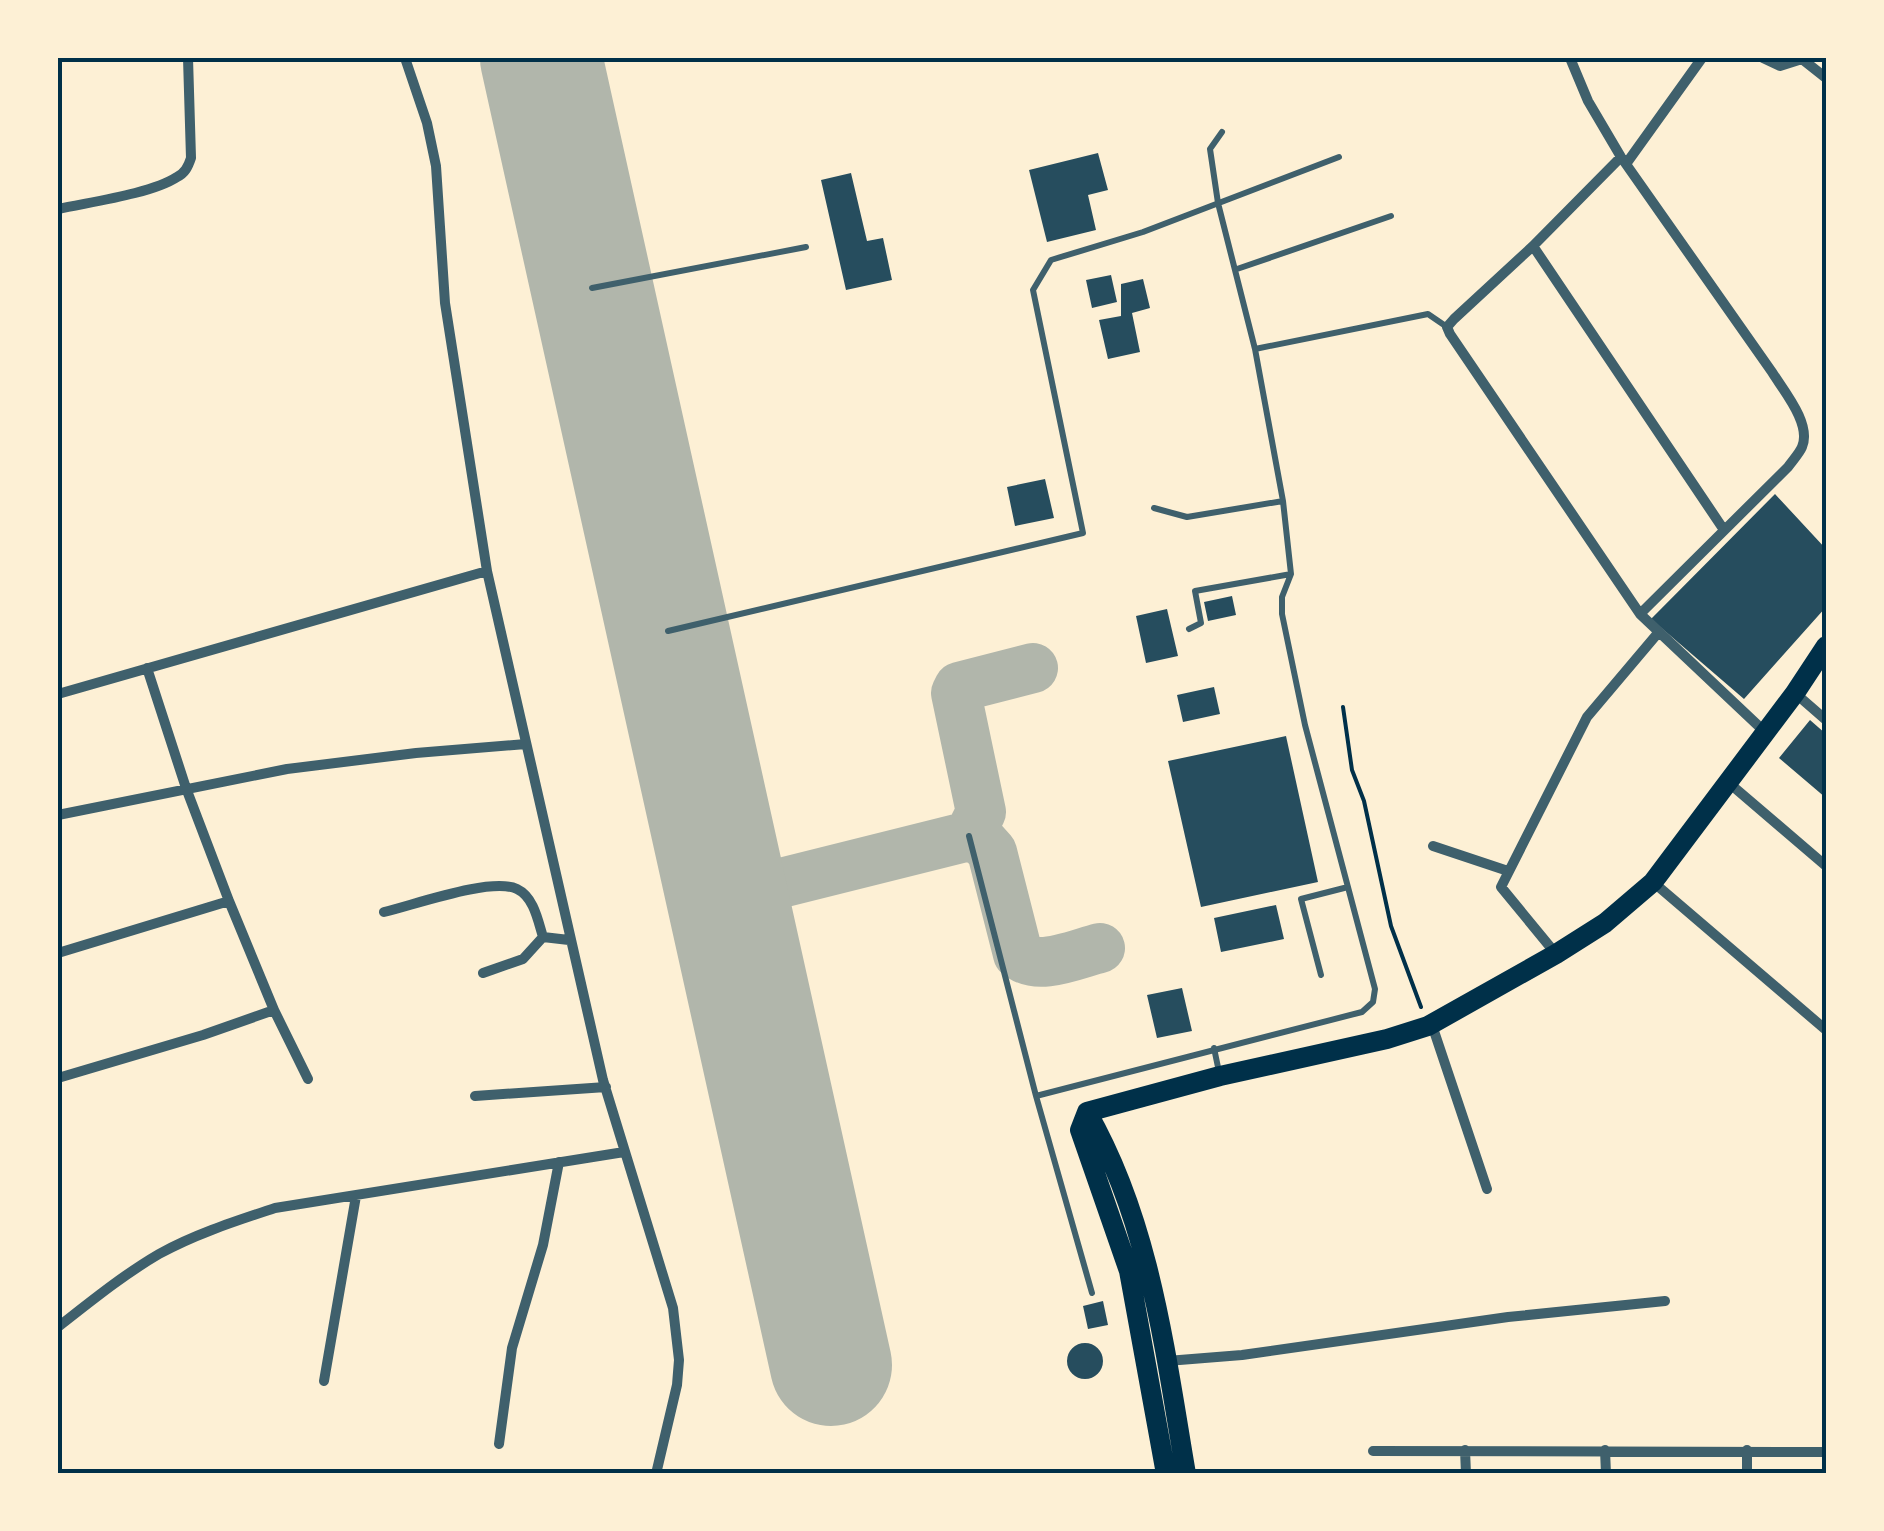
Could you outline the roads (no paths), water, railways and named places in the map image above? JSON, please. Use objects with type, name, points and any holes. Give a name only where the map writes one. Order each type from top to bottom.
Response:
[{"type":"highway","points":[[1086,1112],[1220,1076],[1387,1039],[1430,1025],[1556,954],[1605,923],[1653,882],[1766,733],[1826,646]]},
{"type":"highway","points":[[1086,1112],[1114,1167],[1148,1265],[1186,1474]]},
{"type":"highway","points":[[1086,1112],[1080,1130],[1128,1271],[1166,1474]]},
{"type":"street","points":[[58,209],[161,184],[179,177],[188,168],[188,58]]},
{"type":"street","points":[[405,58],[427,123],[436,166],[446,303],[487,571],[606,1088],[674,1308],[679,1360],[673,1409],[656,1474]]},
{"type":"street","points":[[1570,58],[1588,101],[1623,160],[1772,372],[1802,426],[1802,446],[1788,467],[1640,614]]},
{"type":"street","points":[[1702,58],[1623,160],[1448,327],[1640,614],[1766,733]]},
{"type":"street","points":[[1763,58],[1780,66],[1802,58],[1826,78]]},
{"type":"street","points":[[1533,246],[1724,530]]},
{"type":"street","points":[[58,694],[487,571]]},
{"type":"street","points":[[1556,954],[1501,887],[1587,716],[1658,634]]},
{"type":"street","points":[[147,668],[186,788],[229,901],[274,1010],[308,1079]]},
{"type":"street","points":[[1795,693],[1826,720]]},
{"type":"street","points":[[58,814],[287,769],[416,752],[526,744]]},
{"type":"street","points":[[1729,783],[1826,866]]},
{"type":"street","points":[[1433,846],[1508,871]]},
{"type":"street","points":[[1653,882],[1826,1030]]},
{"type":"street","points":[[384,912],[499,885],[520,890],[530,902],[542,937]]},
{"type":"street","points":[[58,953],[229,901]]},
{"type":"street","points":[[542,937],[569,940]]},
{"type":"street","points":[[483,974],[523,959],[542,937]]},
{"type":"street","points":[[58,1078],[274,1010]]},
{"type":"street","points":[[1430,1025],[1486,1189]]},
{"type":"street","points":[[475,1096],[606,1088]]},
{"type":"street","points":[[58,1327],[161,1253],[221,1226],[275,1208],[624,1152]]},
{"type":"street","points":[[499,1444],[512,1348],[542,1245],[559,1162]]},
{"type":"street","points":[[324,1381],[356,1196]]},
{"type":"street","points":[[1166,1362],[1665,1301]]},
{"type":"street","points":[[1466,1450],[1466,1474]]},
{"type":"street","points":[[1605,1450],[1606,1474]]},
{"type":"street","points":[[1747,1450],[1748,1474]]},
{"type":"street","points":[[1373,1451],[1826,1452]]},
{"type":"lane","points":[[1036,1096],[1362,1012],[1374,1002],[1375,990],[1305,726],[1282,614],[1282,597],[1291,574],[1283,501],[1237,270],[1218,203],[1210,150],[1222,132]]},
{"type":"lane","points":[[668,631],[1083,533],[1033,290],[1051,260],[1144,232],[1338,157]]},
{"type":"lane","points":[[1237,270],[1390,216]]},
{"type":"lane","points":[[592,288],[806,246]]},
{"type":"lane","points":[[1254,348],[1428,314],[1448,327]]},
{"type":"lane","points":[[1154,508],[1187,517],[1283,501]]},
{"type":"lane","points":[[1189,628],[1201,623],[1195,591],[1291,574]]},
{"type":"lane","points":[[968,836],[1092,1293]]},
{"type":"lane","points":[[1321,975],[1301,900],[1348,887]]},
{"type":"lane","points":[[1214,1048],[1220,1076]]}]
